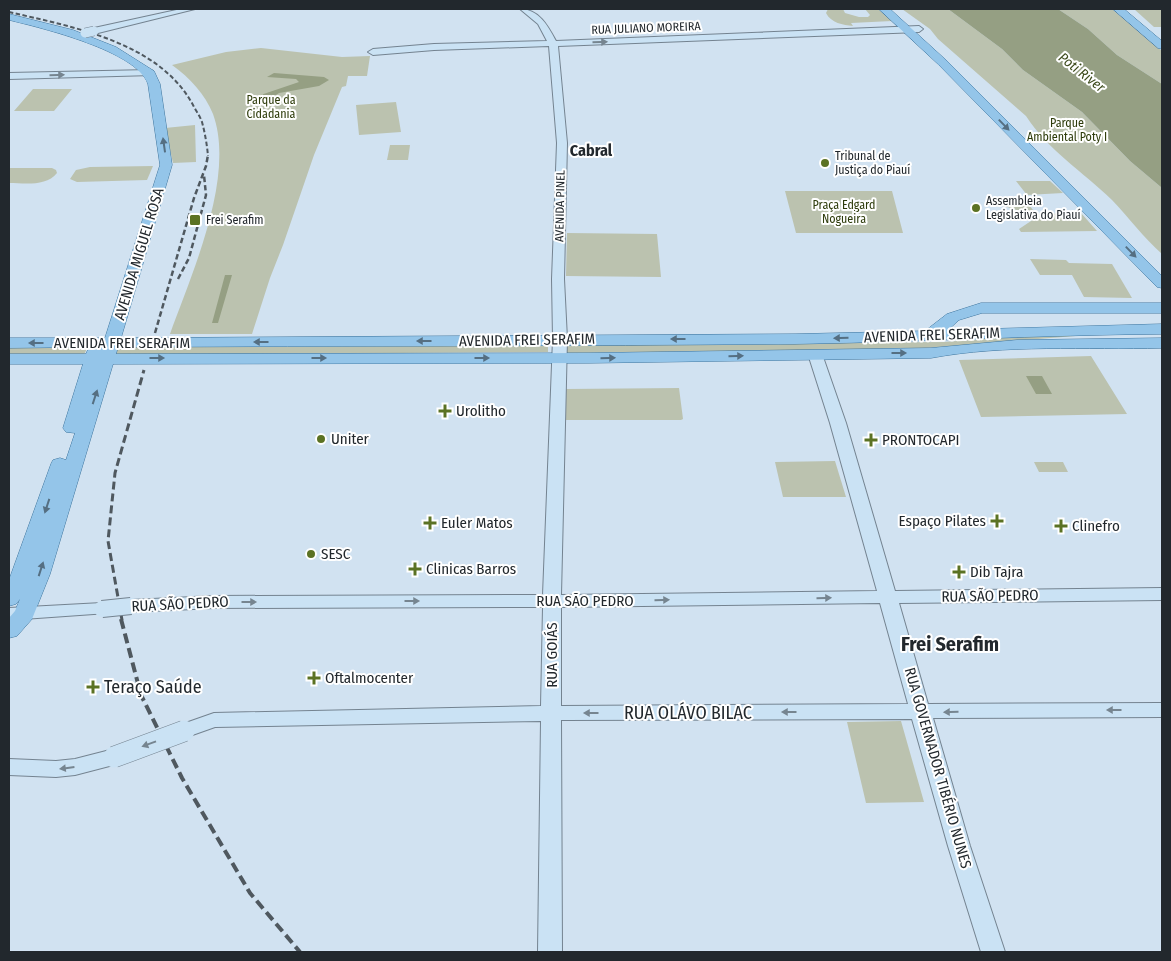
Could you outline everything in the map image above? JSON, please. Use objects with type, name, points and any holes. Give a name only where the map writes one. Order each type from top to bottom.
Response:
[{"type":"main road","points":[[884,9],[913,29]]},
{"type":"main road","points":[[897,9],[913,29],[1091,206],[1160,279]]},
{"type":"main road","points":[[1118,9],[1162,46]]},
{"type":"main road","points":[[1128,9],[1162,38]]},
{"type":"main road","points":[[9,17],[82,34],[112,49],[148,85]]},
{"type":"main road","points":[[9,22],[82,34]]},
{"type":"main road","name":"AVENIDA MIGUEL ROSA","points":[[9,599],[22,574],[103,351],[118,324],[166,165],[148,85]]},
{"type":"main road","name":"AVENIDA MIGUEL ROSA","points":[[9,631],[16,614],[40,574],[156,165],[148,85]]},
{"type":"main road","points":[[925,337],[938,330],[950,319],[972,310],[990,308],[1141,311],[1162,314]]},
{"type":"main road","points":[[974,324],[986,314],[1141,311],[1162,308]]},
{"type":"main road","points":[[950,319],[974,324],[984,331],[1004,333]]},
{"type":"main road","points":[[118,324],[125,335],[151,343]]},
{"type":"main road","points":[[1049,338],[1162,329]]},
{"type":"main road","name":"AVENIDA FREI SERAFIM","points":[[9,359],[103,351],[151,343],[925,337],[1004,333],[1049,338]]},
{"type":"main road","points":[[1049,338],[1162,337]]},
{"type":"main road","points":[[1049,338],[1162,343]]},
{"type":"main road","name":"AVENIDA FREI SERAFIM","points":[[9,342],[103,351],[560,358],[931,353],[947,350],[1017,345],[1049,338]]},
{"type":"main road","points":[[931,353],[1162,352]]},
{"type":"street","points":[[82,34],[192,9]]},
{"type":"street","points":[[524,9],[542,23],[553,43]]},
{"type":"street","name":"RUA JULIANO MOREIRA","points":[[374,52],[420,47],[913,29]]},
{"type":"street","name":"AVENIDA PINEL","points":[[553,43],[562,143],[558,279],[560,358]]},
{"type":"street","points":[[9,76],[148,85]]},
{"type":"street","name":"RUA GOVERNADOR TIBÉRIO NUNES","points":[[816,354],[838,423],[959,846],[993,952]]},
{"type":"street","name":"RUA GOIÁS","points":[[550,952],[552,601],[560,358]]},
{"type":"street","name":"RUA SÃO PEDRO","points":[[16,614],[214,602],[552,601],[1162,594]]},
{"type":"street","name":"RUA OLÁVO BILAC","points":[[9,767],[56,769],[75,767],[114,757],[214,720],[551,714],[1162,710]]},
{"type":"green space","points":[[828,9],[843,9],[845,13],[859,17],[868,17],[870,15],[865,9],[878,9],[892,21],[851,23],[853,26],[845,25],[831,19],[826,13]]},
{"type":"green space","name":"Parque Ambiental Poty I","points":[[902,9],[948,9],[1002,49],[1023,70],[1082,112],[1130,161],[1162,188],[1162,254],[1112,200],[1045,140],[1026,116],[938,39],[930,29]]},
{"type":"green space","points":[[1058,9],[1112,9],[1162,51],[1162,84],[1117,55],[1088,29]]},
{"type":"green space","points":[[1134,9],[1162,9],[1162,27],[1154,27]]},
{"type":"green space","name":"Parque da Cidadania","points":[[261,48],[342,57],[370,56],[367,76],[348,76],[346,86],[342,87],[314,155],[252,334],[170,334],[208,226],[219,167],[219,139],[210,107],[196,87],[172,65],[226,52]]},
{"type":"green space","points":[[33,89],[72,89],[54,111],[14,111]]},
{"type":"green space","points":[[396,102],[401,132],[359,135],[356,105]]},
{"type":"green space","points":[[195,125],[196,162],[173,163],[165,128]]},
{"type":"green space","points":[[390,145],[410,145],[408,160],[387,160]]},
{"type":"green space","points":[[153,166],[147,180],[77,182],[70,179],[76,170],[90,167]]},
{"type":"green space","points":[[9,168],[52,168],[57,173],[41,182],[28,184],[9,183]]},
{"type":"green space","points":[[1016,181],[1050,181],[1063,193],[1027,195]]},
{"type":"green space","name":"Praça Edgard Nogueira","points":[[785,191],[892,191],[903,233],[796,233]]},
{"type":"green space","points":[[1004,206],[1030,206],[1036,214],[1081,213],[1097,231],[1021,232],[1019,229],[1034,219],[1031,214],[1023,214],[1020,211]]},
{"type":"green space","points":[[567,233],[657,234],[661,277],[566,276]]},
{"type":"green space","points":[[1030,259],[1066,260],[1069,263],[1112,264],[1132,298],[1084,297],[1072,275],[1040,275]]},
{"type":"green space","points":[[1088,335],[913,349],[564,353],[564,345],[943,342],[1024,336]]},
{"type":"green space","points":[[548,345],[548,352],[112,355],[114,347]]},
{"type":"green space","points":[[88,346],[84,355],[9,355],[9,347]]},
{"type":"green space","points":[[1091,356],[1127,414],[981,417],[959,360]]},
{"type":"green space","points":[[679,388],[683,419],[681,420],[566,420],[566,389]]},
{"type":"green space","points":[[835,461],[846,497],[783,497],[775,462]]},
{"type":"green space","points":[[1034,462],[1063,462],[1068,472],[1039,472]]},
{"type":"green space","points":[[901,721],[924,802],[866,803],[847,722]]},
{"type":"water","name":"Poti River","points":[[948,9],[1058,9],[1088,29],[1117,55],[1162,84],[1162,188],[1130,161],[1082,112],[1023,70],[1002,49]]},
{"type":"water","points":[[274,73],[324,77],[329,80],[319,86],[279,93],[264,103],[246,103],[246,100],[299,82],[296,79],[267,77]]},
{"type":"water","points":[[225,275],[232,275],[218,323],[212,323]]},
{"type":"water","points":[[1026,376],[1042,376],[1052,394],[1036,394]]},
{"type":"railway","points":[[9,12],[86,31],[137,52],[159,66],[178,84],[193,105],[202,122],[208,155]]},
{"type":"railway","points":[[155,333],[208,155]]},
{"type":"railway","points":[[178,279],[189,258],[206,195],[204,175]]},
{"type":"railway","points":[[122,620],[108,541],[115,473],[144,370]]},
{"type":"railway","points":[[121,619],[141,695],[182,778],[250,893],[300,952]]},
{"type":"place","name":"Tribunal de Justiça do Piauí","points":[[825,163]]},
{"type":"place","name":"Assembleia Legislativa do Piauí","points":[[976,208]]},
{"type":"place","name":"Frei Serafim","points":[[195,220]]},
{"type":"place","name":"Urolitho","points":[[445,411]]},
{"type":"place","name":"Uniter","points":[[321,439]]},
{"type":"place","name":"PRONTOCAPI","points":[[871,440]]},
{"type":"place","name":"Espaço Pilates","points":[[997,521]]},
{"type":"place","name":"Euler Matos","points":[[430,523]]},
{"type":"place","name":"Clinefro","points":[[1061,526]]},
{"type":"place","name":"SESC","points":[[311,554]]},
{"type":"place","name":"Clinicas Barros","points":[[415,569]]},
{"type":"place","name":"Dib Tajra","points":[[959,572]]},
{"type":"place","name":"Oftalmocenter","points":[[314,678]]},
{"type":"place","name":"Teraço Saúde","points":[[93,687]]},
{"type":"district","name":"Cabral","points":[[591,150]]},
{"type":"district","name":"Frei Serafim","points":[[950,644]]}]
